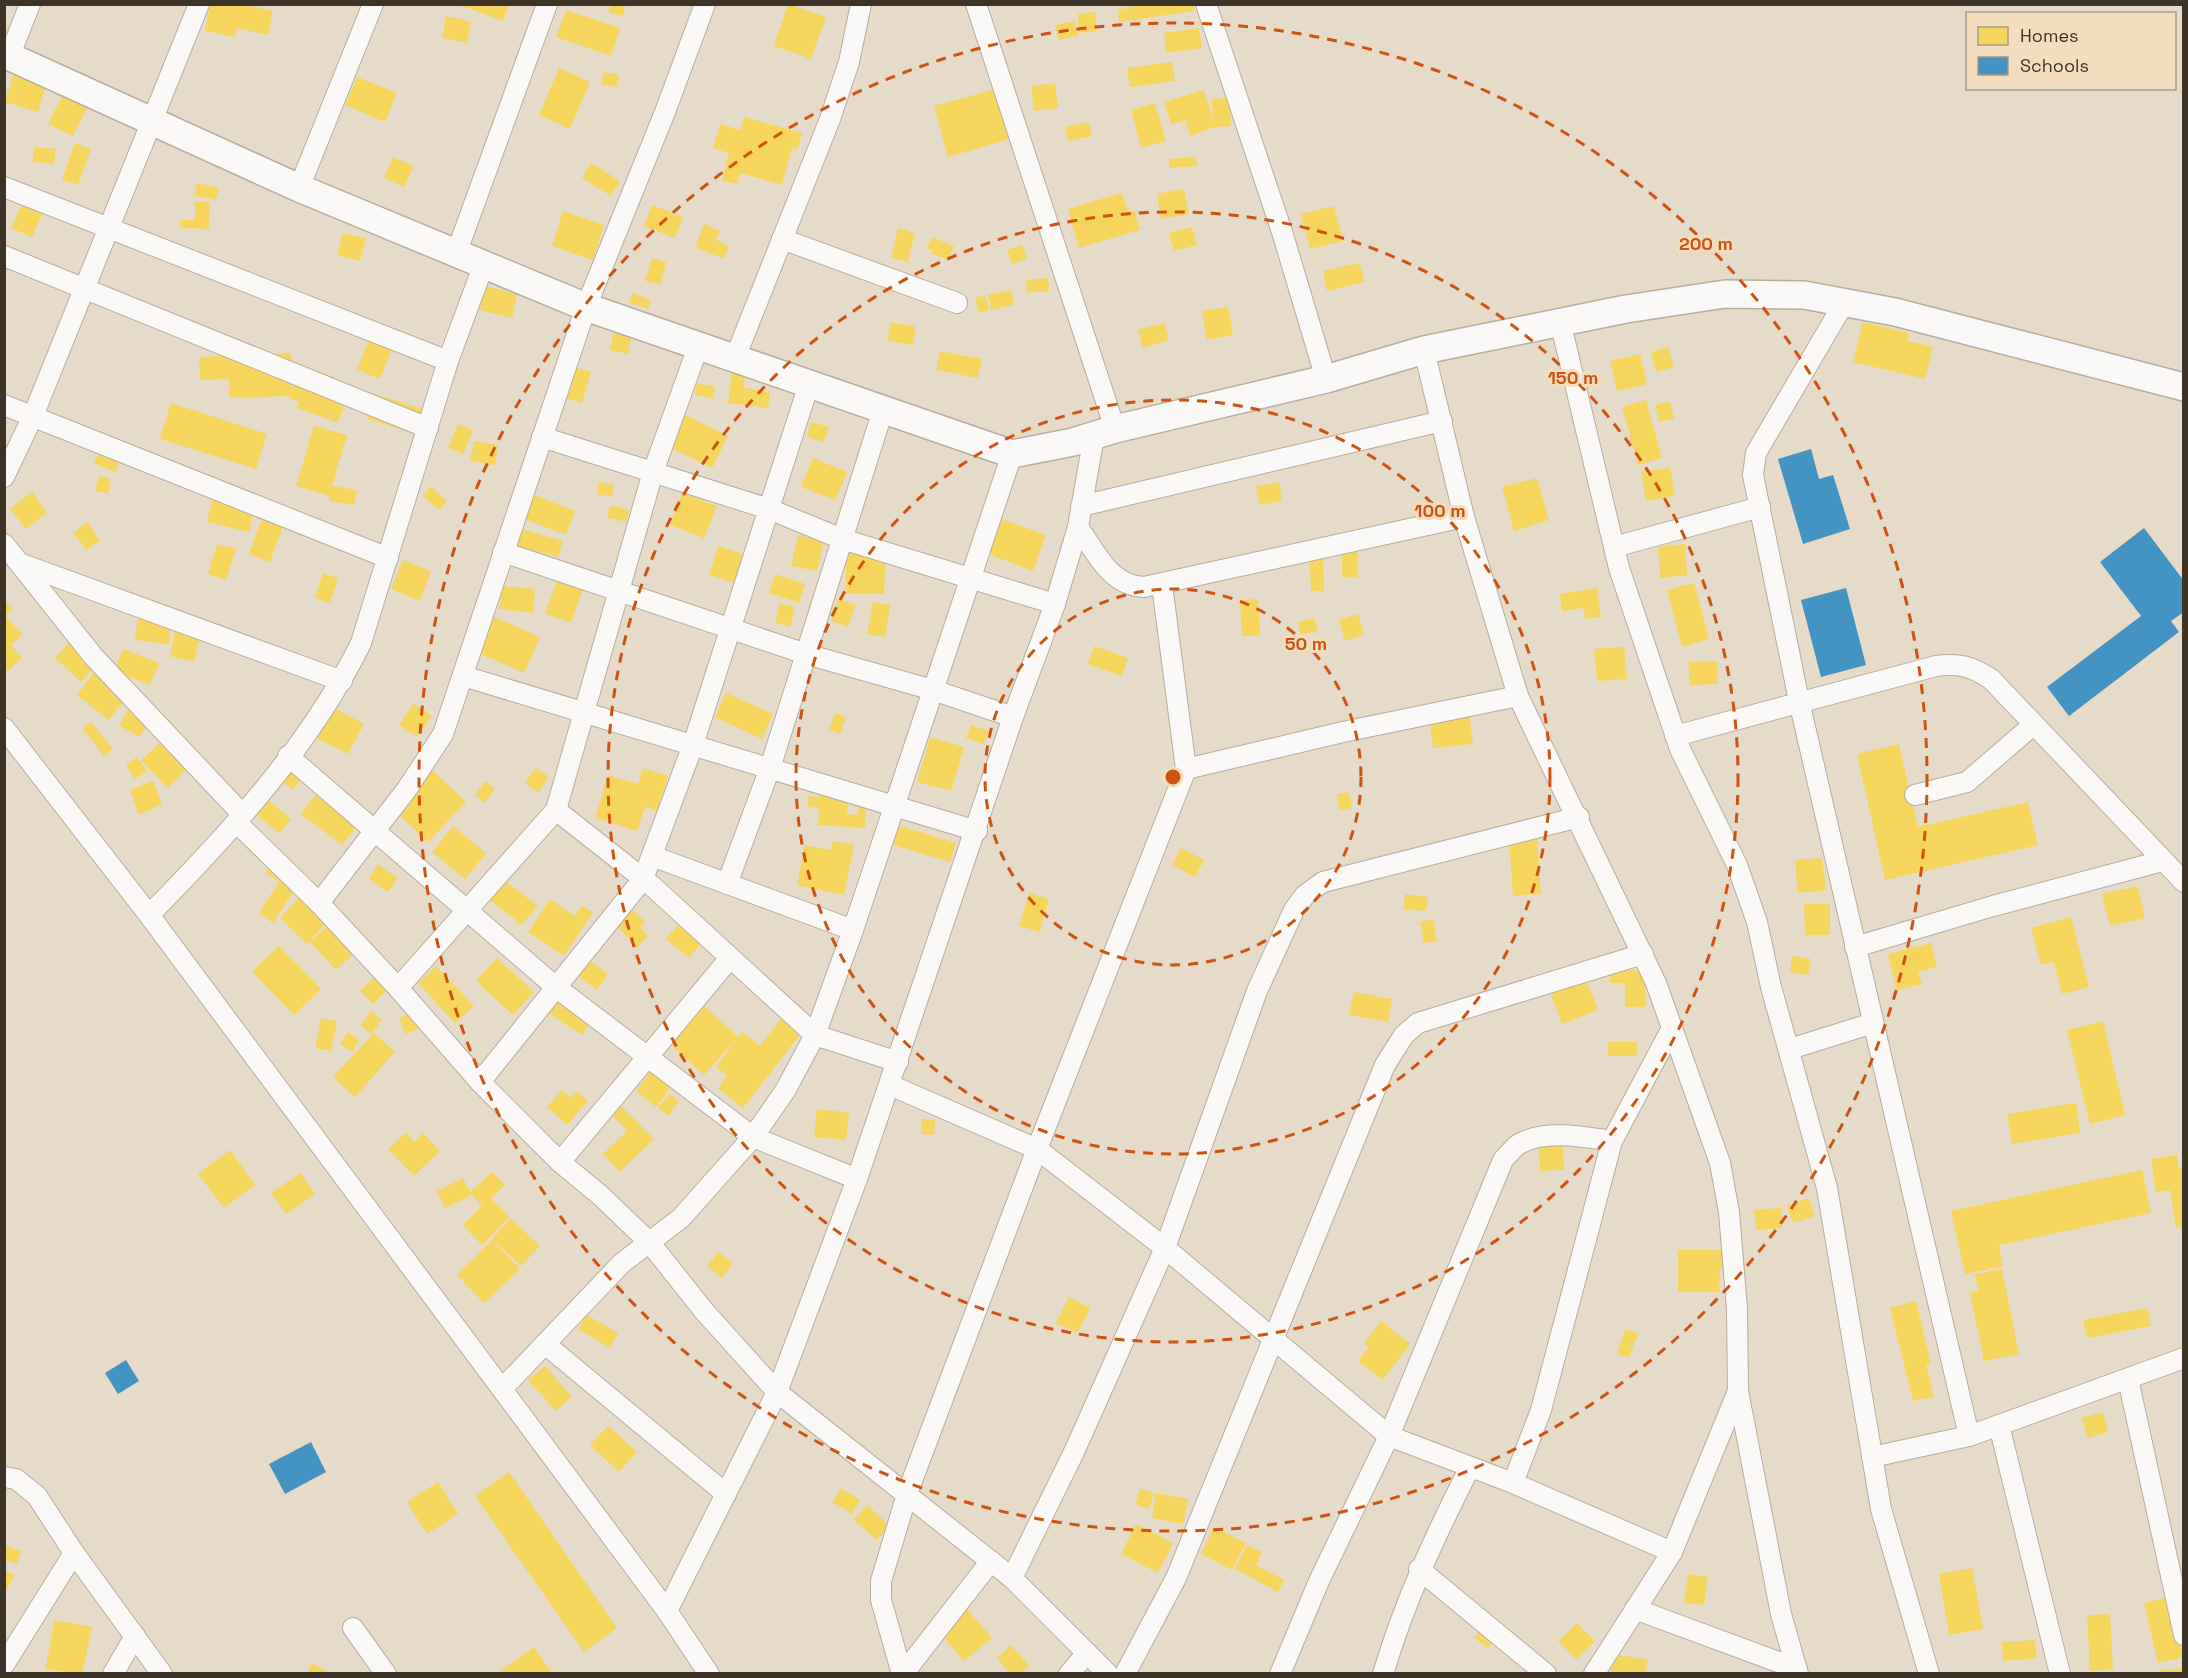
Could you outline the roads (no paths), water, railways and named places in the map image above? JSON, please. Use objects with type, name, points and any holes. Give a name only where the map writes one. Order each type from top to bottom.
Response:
[{"type":"main road","points":[[7,56],[300,188],[586,307],[1012,454],[1326,379],[1424,350],[1560,321],[1725,294],[1804,295],[1895,312],[2184,387]]},
{"type":"street","points":[[7,56],[30,4]]},
{"type":"street","points":[[4,477],[33,416],[199,4]]},
{"type":"street","points":[[300,188],[373,4]]},
{"type":"street","points":[[456,254],[547,4]]},
{"type":"street","points":[[319,903],[407,789],[443,734],[586,307],[666,112],[705,4]]},
{"type":"street","points":[[735,358],[830,119],[849,62],[861,4]]},
{"type":"street","points":[[667,1611],[777,1392],[857,1179],[977,831],[1013,717],[1055,604],[1078,527],[1081,506],[1104,432],[976,4]]},
{"type":"street","points":[[1206,4],[1283,235],[1326,379]]},
{"type":"street","points":[[4,187],[448,361]]},
{"type":"street","points":[[782,239],[957,303]]},
{"type":"street","points":[[4,256],[428,428]]},
{"type":"street","points":[[149,915],[216,847],[288,756],[342,681],[361,643],[448,361],[484,264]]},
{"type":"street","points":[[1844,303],[1756,453],[1753,475],[1799,701],[1969,1436]]},
{"type":"street","points":[[1560,321],[1614,547],[1675,736],[1740,874],[1757,922],[1771,987],[1827,1188],[1881,1509],[1929,1674]]},
{"type":"street","points":[[398,988],[556,810],[652,472],[698,346]]},
{"type":"street","points":[[1424,350],[1464,517],[1518,696],[1643,954],[1720,1163],[1729,1212],[1737,1309],[1738,1391],[1781,1614],[1797,1671]]},
{"type":"street","points":[[480,1082],[643,879],[693,745],[809,384]]},
{"type":"street","points":[[4,405],[388,558]]},
{"type":"street","points":[[727,884],[770,768],[883,410]]},
{"type":"street","points":[[1081,506],[1442,421]]},
{"type":"street","points":[[542,437],[769,509],[842,538],[1055,604]]},
{"type":"street","points":[[502,1389],[622,1263],[681,1218],[753,1137],[785,1091],[815,1035],[853,930],[1012,454]]},
{"type":"street","points":[[1614,547],[1760,507]]},
{"type":"street","points":[[1078,527],[1115,578],[1123,584],[1144,587],[1464,517]]},
{"type":"street","points":[[4,544],[93,656],[239,818],[398,988],[480,1082],[560,1162],[601,1196],[650,1243],[704,1311],[777,1392],[1012,1578],[1108,1674]]},
{"type":"street","points":[[503,552],[806,654],[933,690],[1013,717]]},
{"type":"street","points":[[19,563],[342,681]]},
{"type":"street","points":[[902,1674],[881,1600],[881,1581],[907,1494],[1037,1149],[1186,769],[1161,585]]},
{"type":"street","points":[[1675,736],[1799,701],[1936,666],[1959,663],[1991,679],[2184,882]]},
{"type":"street","points":[[463,676],[977,831]]},
{"type":"street","points":[[1186,769],[1343,732],[1518,696]]},
{"type":"street","points":[[1915,795],[1966,782],[2033,725]]},
{"type":"street","points":[[4,728],[149,915],[667,1611],[700,1668]]},
{"type":"street","points":[[288,756],[557,988],[753,1137],[857,1179]]},
{"type":"street","points":[[556,810],[643,879],[815,1035],[897,1062]]},
{"type":"street","points":[[1012,1578],[1074,1452],[1165,1248],[1257,991],[1294,910],[1305,895],[1323,882],[1352,872],[1579,818]]},
{"type":"street","points":[[652,856],[853,930]]},
{"type":"street","points":[[1855,947],[1993,906],[2162,861]]},
{"type":"street","points":[[1125,1674],[1176,1578],[1385,1065],[1404,1035],[1418,1023],[1643,954]]},
{"type":"street","points":[[560,1162],[730,958]]},
{"type":"street","points":[[1790,1049],[1873,1023]]},
{"type":"street","points":[[1513,1484],[1541,1410],[1612,1142],[1672,1028]]},
{"type":"street","points":[[890,1085],[1037,1149],[1165,1248],[1389,1436],[1513,1484],[1672,1552]]},
{"type":"street","points":[[1280,1674],[1319,1581],[1389,1436],[1503,1160],[1519,1144],[1542,1137],[1583,1137],[1612,1142]]},
{"type":"street","points":[[545,1344],[726,1494]]},
{"type":"street","points":[[1872,1457],[1969,1436],[2184,1358]]},
{"type":"street","points":[[2128,1378],[2175,1553],[2184,1635]]},
{"type":"street","points":[[1594,1674],[1672,1552],[1738,1391]]},
{"type":"street","points":[[2000,1425],[2060,1674]]},
{"type":"street","points":[[1383,1674],[1399,1621],[1419,1569],[1470,1467]]},
{"type":"street","points":[[4,1478],[16,1479],[37,1496],[74,1553],[162,1674]]},
{"type":"street","points":[[4,1665],[74,1553]]},
{"type":"street","points":[[902,1674],[991,1561]]},
{"type":"street","points":[[1419,1569],[1546,1674]]},
{"type":"street","points":[[1635,1609],[1797,1671]]},
{"type":"street","points":[[354,1628],[386,1674]]},
{"type":"street","points":[[112,1674],[135,1636]]},
{"type":"street","points":[[1069,1674],[1087,1653]]}]
